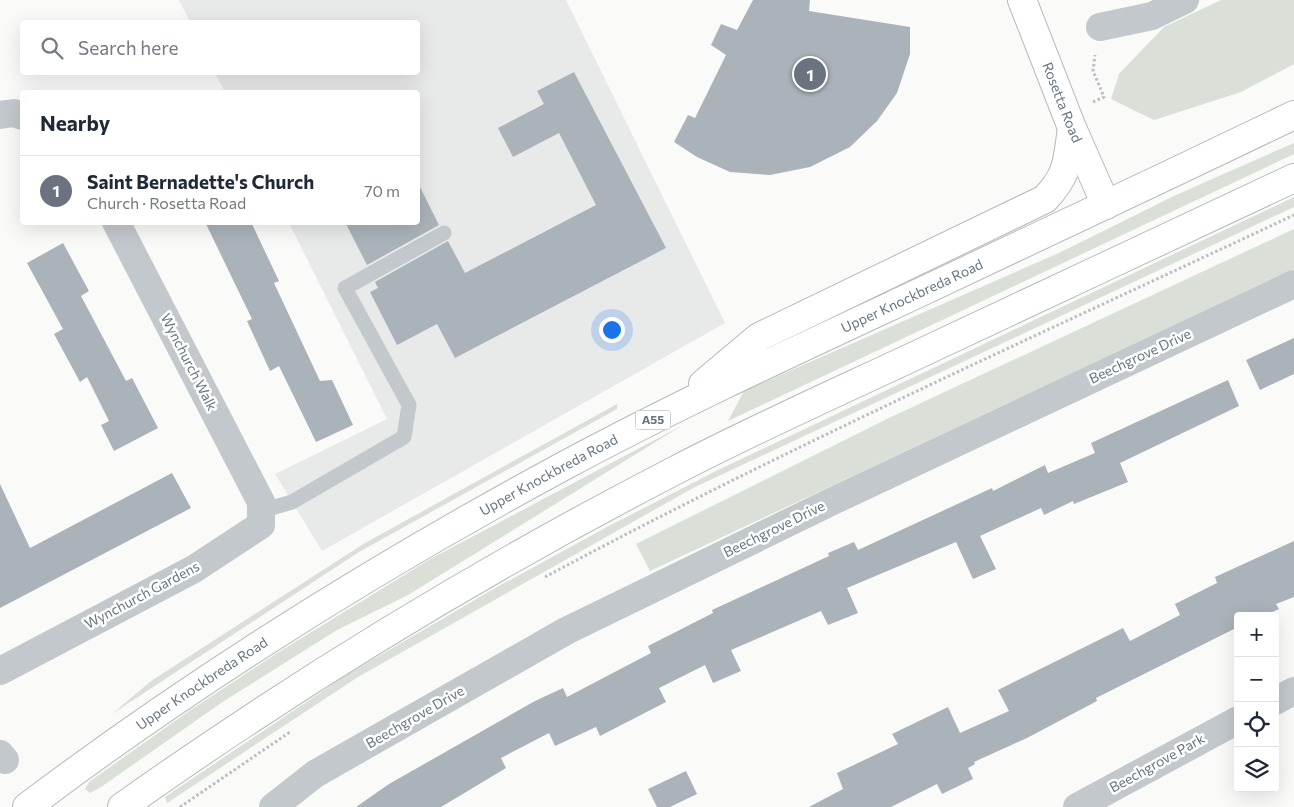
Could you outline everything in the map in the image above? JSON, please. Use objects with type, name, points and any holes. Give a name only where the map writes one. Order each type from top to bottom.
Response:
[{"type":"main road","name":"Rosetta Road","points":[[1022,0],[1072,128],[1106,205]]},
{"type":"main road","name":"Upper Knockbreda Road","points":[[46,802],[160,711],[374,574],[561,467],[669,412],[1294,115]]},
{"type":"main road","points":[[669,412],[759,337],[1023,212],[1045,199],[1059,184],[1066,170],[1072,128]]},
{"type":"main road","points":[[122,807],[213,742],[355,651],[506,562],[668,474],[806,406],[1294,178]]},
{"type":"street","points":[[1100,27],[1152,16],[1184,0]]},
{"type":"street","points":[[0,115],[14,113],[20,115]]},
{"type":"street","name":"Wynchurch Walk","points":[[118,225],[261,507]]},
{"type":"street","name":"Beechgrove Drive","points":[[272,807],[315,774],[566,631],[838,498],[1294,284]]},
{"type":"street","name":"Wynchurch Gardens","points":[[0,671],[194,569],[261,525],[261,507]]},
{"type":"street","points":[[1279,699],[1294,691]]},
{"type":"street","name":"Beechgrove Park","points":[[1077,807],[1234,722]]},
{"type":"lane","points":[[261,507],[292,502],[404,437],[409,405],[346,288],[444,233]]},
{"type":"path","points":[[1093,71],[1104,97]]},
{"type":"path","points":[[536,582],[654,519],[758,467],[1294,215]]},
{"type":"path","points":[[180,807],[298,727]]},
{"type":"shaded area","points":[[179,0],[566,0],[725,323],[322,551],[275,474],[387,419],[290,225],[420,225],[420,90],[224,90],[216,75],[420,75],[420,20],[189,20]]},
{"type":"shaded area","points":[[1221,0],[1294,0],[1294,64],[1241,92],[1154,120],[1111,99],[1119,74],[1164,27]]},
{"type":"shaded area","points":[[1294,143],[1294,154],[728,421],[744,391],[1059,253],[1176,195]]},
{"type":"shaded area","points":[[1294,197],[1294,207],[693,488],[358,677],[167,803],[165,797],[348,674],[490,591],[607,527],[718,470]]},
{"type":"shaded area","points":[[1294,229],[1294,269],[650,571],[636,544],[891,417]]},
{"type":"shaded area","points":[[617,404],[617,409],[359,552],[112,714],[151,681],[365,543]]},
{"type":"shaded area","points":[[683,425],[408,595],[337,630],[224,701],[101,787],[90,793],[85,789],[89,782],[189,711],[279,652],[432,558]]},
{"type":"building","points":[[753,0],[810,0],[809,11],[910,27],[910,54],[897,93],[877,121],[850,147],[810,167],[770,175],[730,172],[697,157],[674,142],[688,115],[695,118],[726,55],[711,45],[721,24],[737,30]]},
{"type":"building","points":[[574,72],[666,248],[455,358],[437,324],[397,345],[370,292],[378,288],[375,282],[448,241],[465,273],[596,205],[559,133],[513,157],[498,128],[544,104],[537,91]]},
{"type":"building","points":[[420,187],[439,225],[367,265],[347,225],[420,225]]},
{"type":"building","points":[[206,225],[252,225],[279,281],[274,283],[320,381],[332,380],[353,425],[316,442],[279,366],[270,371],[247,321],[252,319]]},
{"type":"building","points":[[63,243],[89,291],[81,296],[126,381],[132,378],[158,428],[114,451],[101,425],[109,421],[87,377],[80,382],[54,334],[63,329],[27,263]]},
{"type":"building","points":[[1294,338],[1294,374],[1260,390],[1246,360]]},
{"type":"building","points":[[1228,380],[1239,406],[1120,463],[1128,482],[1074,504],[1073,501],[1044,515],[1041,508],[980,536],[996,569],[973,579],[956,542],[847,588],[858,613],[828,625],[821,611],[731,650],[741,671],[713,683],[705,665],[659,688],[666,702],[600,736],[596,727],[555,746],[549,733],[501,758],[506,768],[441,807],[356,807],[389,784],[535,701],[563,688],[567,697],[651,653],[648,646],[713,613],[712,610],[829,556],[828,553],[854,542],[858,550],[992,488],[993,491],[1045,465],[1048,473],[1095,453],[1091,443]]},
{"type":"building","points":[[172,473],[191,508],[0,608],[0,484],[30,548]]},
{"type":"building","points":[[1294,541],[1294,597],[1276,604],[1279,609],[1273,612],[1234,612],[1234,629],[1096,698],[1097,701],[1027,738],[974,762],[975,764],[968,768],[973,779],[942,794],[937,784],[891,807],[809,807],[843,789],[837,773],[898,744],[892,734],[948,707],[960,733],[1009,711],[998,690],[1123,628],[1130,641],[1180,615],[1175,604],[1217,583],[1215,577]]},
{"type":"building","points":[[686,771],[697,794],[670,807],[657,807],[648,789]]},
{"type":"place","name":"Saint Bernadette's Church","points":[[810,74]]}]
